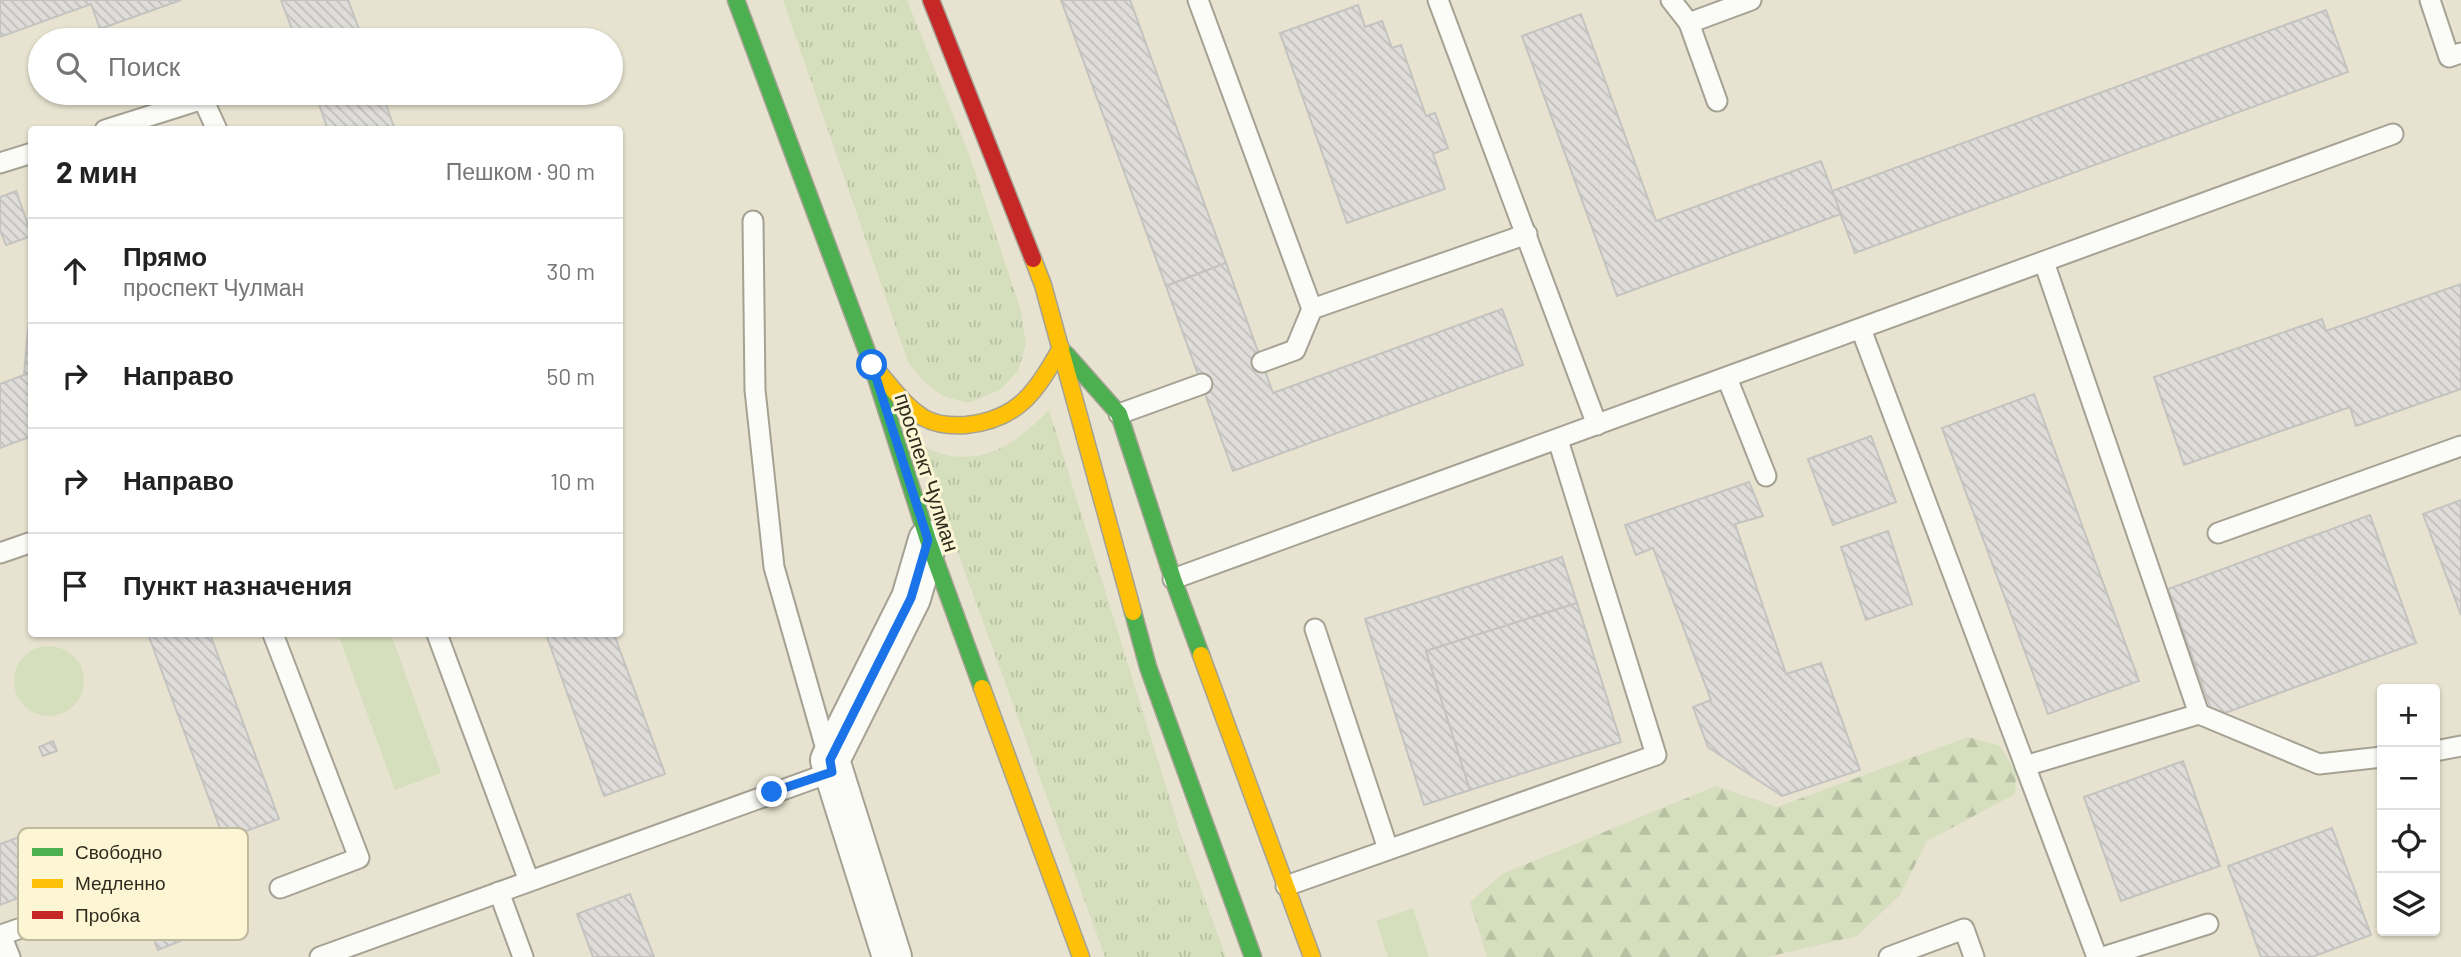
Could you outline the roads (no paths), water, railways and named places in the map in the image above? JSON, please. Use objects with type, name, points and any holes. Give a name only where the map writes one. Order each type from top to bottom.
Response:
[{"type":"main road","name":"проспект Чулман","points":[[736,0],[872,365],[928,540],[1081,957]]},
{"type":"main road","points":[[931,0],[1043,285],[1148,667],[1253,957]]},
{"type":"main road","points":[[872,365],[921,416],[951,426],[986,424],[1013,412],[1037,390],[1061,348]]},
{"type":"main road","points":[[1061,348],[1119,414],[1173,579],[1312,957]]},
{"type":"street","points":[[892,957],[831,766],[911,598],[928,540]]},
{"type":"lane","points":[[1198,0],[1312,309],[1295,350],[1262,362]]},
{"type":"lane","points":[[1438,0],[1597,425]]},
{"type":"lane","points":[[1671,0],[1689,23],[1717,101]]},
{"type":"lane","points":[[1689,23],[1751,0]]},
{"type":"lane","points":[[2430,0],[2449,57],[2461,53]]},
{"type":"lane","points":[[118,126],[184,105]]},
{"type":"lane","points":[[206,105],[215,126]]},
{"type":"lane","points":[[1173,579],[2393,134]]},
{"type":"lane","points":[[0,163],[28,154]]},
{"type":"lane","points":[[320,957],[831,766],[774,567],[755,390],[753,221]]},
{"type":"lane","points":[[1312,309],[1527,234]]},
{"type":"lane","points":[[2044,262],[2199,714]]},
{"type":"lane","points":[[1861,329],[2097,957]]},
{"type":"lane","points":[[1727,378],[1766,476]]},
{"type":"lane","points":[[1119,414],[1202,384]]},
{"type":"lane","points":[[1286,886],[1656,755],[1558,440]]},
{"type":"lane","points":[[2218,533],[2461,446]]},
{"type":"lane","points":[[0,553],[28,543]]},
{"type":"lane","points":[[1315,629],[1388,849]]},
{"type":"lane","points":[[273,637],[359,858],[280,888]]},
{"type":"lane","points":[[438,637],[529,881]]},
{"type":"lane","points":[[2025,766],[2199,714],[2319,764],[2377,758]]},
{"type":"lane","points":[[2440,750],[2461,746]]},
{"type":"lane","points":[[499,892],[523,957]]},
{"type":"lane","points":[[2103,957],[2208,924]]},
{"type":"lane","points":[[10,957],[1,935],[18,929]]},
{"type":"lane","points":[[1889,957],[1964,929],[1974,957]]}]
